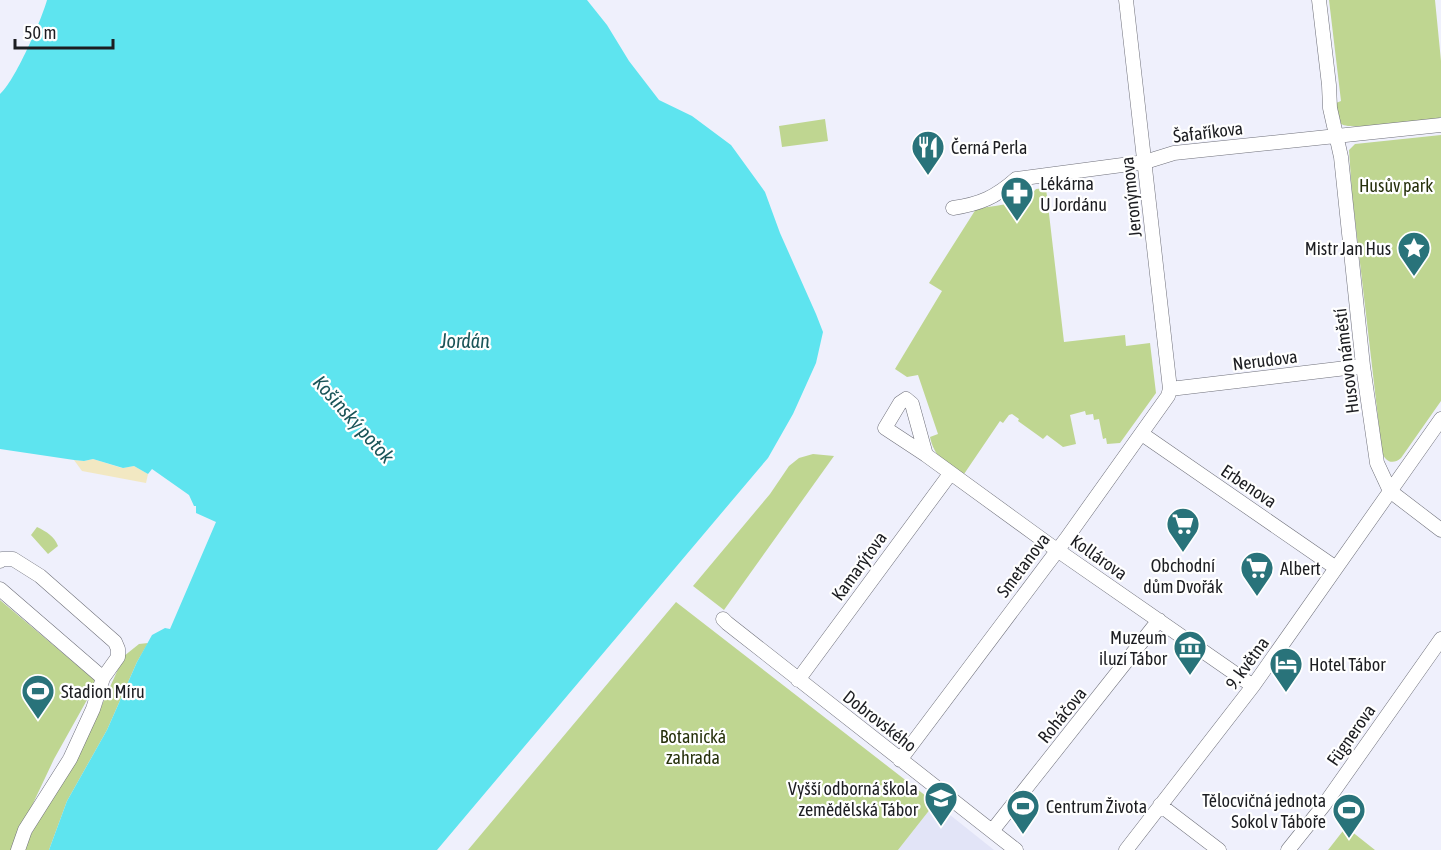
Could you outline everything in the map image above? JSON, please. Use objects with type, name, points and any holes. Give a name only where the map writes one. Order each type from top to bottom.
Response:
[{"type":"street","name":"Jeronýmova","points":[[1126,0],[1170,389]]},
{"type":"street","name":"Husovo náměstí","points":[[1319,0],[1330,108],[1341,157],[1377,463],[1390,491]]},
{"type":"street","points":[[1335,135],[1441,125]]},
{"type":"street","name":"Šafaříkova","points":[[953,208],[974,205],[986,200],[1004,190],[1016,179],[1145,162],[1174,153],[1335,135]]},
{"type":"street","name":"Nerudova","points":[[1170,389],[1364,366]]},
{"type":"street","name":"Smetanova","points":[[900,760],[1142,434],[1164,403],[1170,389]]},
{"type":"street","points":[[1441,419],[1390,491],[1441,530]]},
{"type":"street","name":"Erbenova","points":[[1142,434],[1336,568]]},
{"type":"street","name":"Kollárova","points":[[926,456],[1253,686]]},
{"type":"street","name":"Kamarýtova","points":[[798,680],[950,474]]},
{"type":"street","name":"9. května","points":[[1126,850],[1253,686],[1390,491]]},
{"type":"street","points":[[0,561],[14,559],[40,576],[115,642],[118,649],[118,657],[104,678],[93,709],[70,759],[25,830],[18,850]]},
{"type":"street","points":[[0,589],[104,678]]},
{"type":"street","name":"Dobrovského","points":[[723,619],[1016,850]]},
{"type":"street","name":"Roháčova","points":[[992,831],[1160,620]]},
{"type":"street","name":"Fügnerova","points":[[1288,850],[1324,805],[1441,639]]},
{"type":"street","points":[[1161,805],[1219,850]]},
{"type":"shaded area","name":"Vyšší odborná škola zemědělská Tábor","points":[[935,803],[994,850],[898,850]]},
{"type":"green space","name":"Husův park","points":[[1329,0],[1435,0],[1441,61],[1441,117],[1435,120],[1371,126],[1341,124],[1336,103],[1341,101]]},
{"type":"green space","points":[[825,119],[828,141],[782,147],[779,126]]},
{"type":"green space","name":"Husův park","points":[[1441,135],[1441,401],[1401,458],[1392,462],[1385,458],[1382,452],[1349,150],[1355,144]]},
{"type":"green space","points":[[1046,188],[1064,342],[1125,335],[1126,346],[1150,343],[1156,393],[1120,443],[1107,444],[1106,438],[1103,439],[1099,419],[1094,420],[1093,414],[1086,415],[1085,411],[1070,415],[1076,444],[1063,447],[1047,435],[1043,439],[1012,414],[1009,415],[1003,423],[1000,421],[962,477],[942,460],[932,444],[930,437],[938,434],[918,375],[907,377],[895,369],[942,291],[929,283],[976,209],[1017,201],[1036,189]]},
{"type":"green space","points":[[813,454],[834,456],[724,610],[693,586],[770,494],[789,466],[799,458]]},
{"type":"green space","points":[[37,527],[50,535],[58,546],[48,554],[31,535]]},
{"type":"green space","name":"Stadion Míru","points":[[0,600],[97,682],[54,759],[11,850],[0,850]]},
{"type":"green space","name":"Botanická zahrada","points":[[676,602],[935,803],[898,850],[468,850]]},
{"type":"green space","points":[[148,643],[137,662],[107,730],[67,801],[49,850],[25,850],[30,836],[91,729],[124,656],[139,644]]},
{"type":"green space","name":"Tělocvičná jednota Sokol v Táboře","points":[[1346,827],[1375,850],[1328,850]]},
{"type":"sand","points":[[93,459],[122,468],[134,466],[148,474],[146,483],[82,471],[74,460]]},
{"type":"water","name":"Jordán","points":[[47,0],[587,0],[659,100],[692,116],[731,145],[765,192],[780,233],[823,332],[816,363],[793,414],[768,458],[437,850],[49,850],[67,801],[107,730],[137,662],[152,635],[165,628],[170,629],[216,522],[196,513],[196,506],[189,495],[152,469],[148,474],[134,466],[123,468],[93,459],[74,460],[0,449],[0,94],[20,64]]},
{"type":"place","name":"Černá Perla","points":[[928,176]]},
{"type":"place","name":"Lékárna U Jordánu","points":[[1017,222]]},
{"type":"place","name":"Mistr Jan Hus","points":[[1414,277]]},
{"type":"place","name":"Obchodní dům Dvořák","points":[[1183,553]]},
{"type":"place","name":"Albert","points":[[1257,597]]},
{"type":"place","name":"Muzeum iluzí Tábor","points":[[1190,676]]},
{"type":"place","name":"Hotel Tábor","points":[[1286,693]]},
{"type":"place","name":"Stadion Míru","points":[[38,720]]},
{"type":"place","name":"Vyšší odborná škola zemědělská Tábor","points":[[941,827]]},
{"type":"place","name":"Centrum Života","points":[[1023,835]]},
{"type":"place","name":"Tělocvičná jednota Sokol v Táboře","points":[[1349,839]]},
{"type":"water label","name":"Košínský potok","points":[[354,419]]}]
